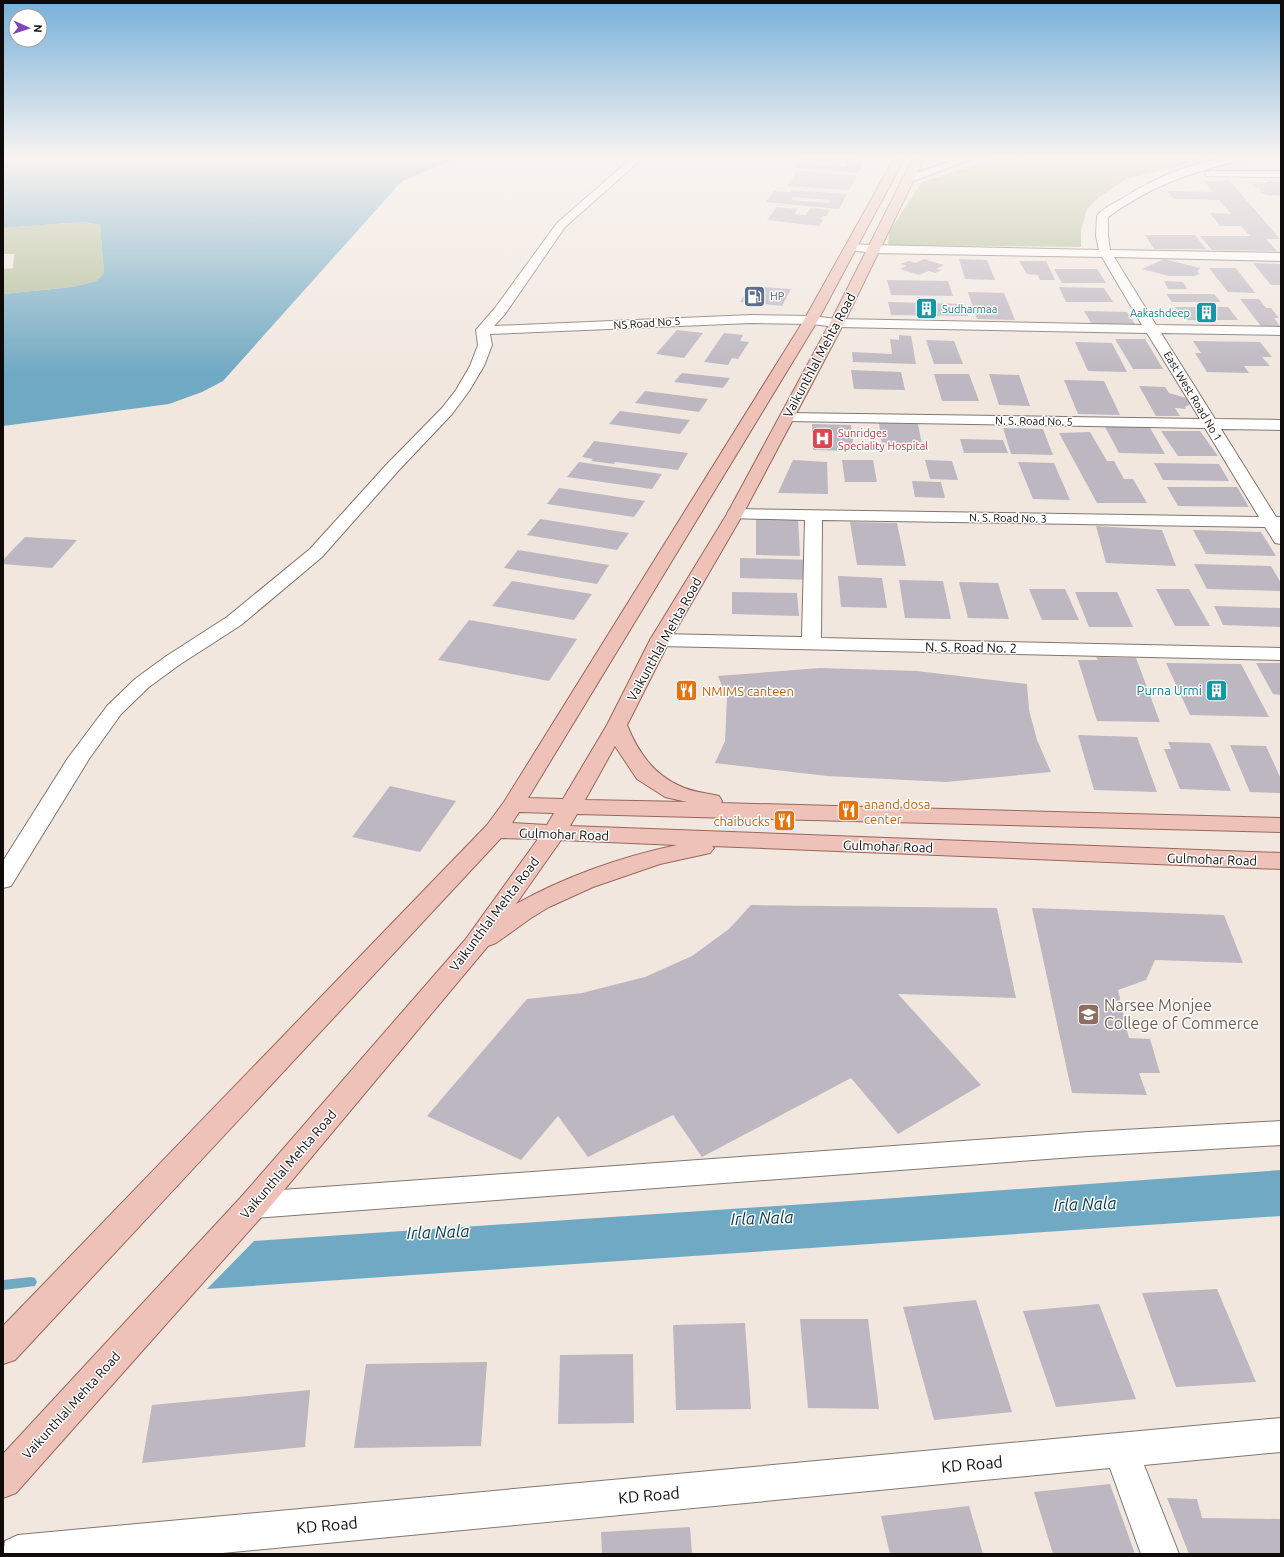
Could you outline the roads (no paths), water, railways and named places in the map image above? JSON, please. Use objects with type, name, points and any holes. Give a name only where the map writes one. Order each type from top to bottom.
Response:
[{"type":"main road","name":"Vaikunthlal Mehta Road","points":[[3,1348],[495,830],[513,805],[810,320],[861,230]]},
{"type":"main road","name":"Vaikunthlal Mehta Road","points":[[3,1480],[253,1205],[474,946],[554,833],[617,725],[660,640],[735,514],[837,323],[882,230]]},
{"type":"main road","points":[[617,725],[625,745],[645,774],[673,792],[752,811]]},
{"type":"main road","name":"Gulmohar Road","points":[[513,805],[1281,826]]},
{"type":"main road","points":[[1162,822],[1174,857]]},
{"type":"main road","name":"Gulmohar Road","points":[[495,830],[1281,861]]},
{"type":"main road","points":[[474,946],[522,912],[565,890],[610,872],[654,858],[693,849],[751,841]]},
{"type":"street","points":[[3,880],[79,758],[114,710],[142,683],[172,661],[234,621],[316,553],[393,467],[426,435],[462,391],[477,366],[485,345],[483,330],[500,311],[558,230]]},
{"type":"street","points":[[1102,230],[1105,253]]},
{"type":"street","points":[[851,248],[872,250],[1281,257]]},
{"type":"street","name":"East West Road No 1","points":[[1105,253],[1210,424],[1275,522],[1281,539]]},
{"type":"street","points":[[810,320],[837,323],[1281,331]]},
{"type":"street","name":"NS Road No 5","points":[[483,330],[636,325],[677,321],[810,320]]},
{"type":"street","name":"N. S. Road No. 5","points":[[787,417],[1281,425]]},
{"type":"street","name":"N. S. Road No. 3","points":[[735,514],[1275,522]]},
{"type":"street","points":[[811,643],[814,516]]},
{"type":"street","name":"N. S. Road No. 2","points":[[660,640],[1281,654]]},
{"type":"street","points":[[253,1205],[1072,1145],[1281,1133]]},
{"type":"street","name":"KD Road","points":[[18,1554],[1281,1435]]},
{"type":"street","points":[[1121,1450],[1160,1554]]},
{"type":"water","points":[[100,230],[358,230],[223,381],[202,392],[169,404],[3,426],[3,294],[72,287],[96,281],[104,273]]},
{"type":"water","points":[[1281,1170],[1281,1216],[207,1289],[254,1241],[881,1199]]},
{"type":"waterway","name":"Irla Nala","points":[[3,1285],[31,1282]]},
{"type":"place","name":"HP","points":[[755,296]]},
{"type":"place","name":"Sudharmaa","points":[[927,309]]},
{"type":"place","name":"Aakashdeep","points":[[1206,313]]},
{"type":"place","name":"Sunridges Speciality Hospital","points":[[823,439]]},
{"type":"place","name":"Purna Urmi","points":[[1217,690]]},
{"type":"place","name":"NMIMS canteen","points":[[687,691]]},
{"type":"place","name":"anand dosa center","points":[[849,811]]},
{"type":"place","name":"chaibucks","points":[[785,821]]},
{"type":"place","name":"Narsee Monjee College of Commerce","points":[[1089,1014]]}]
